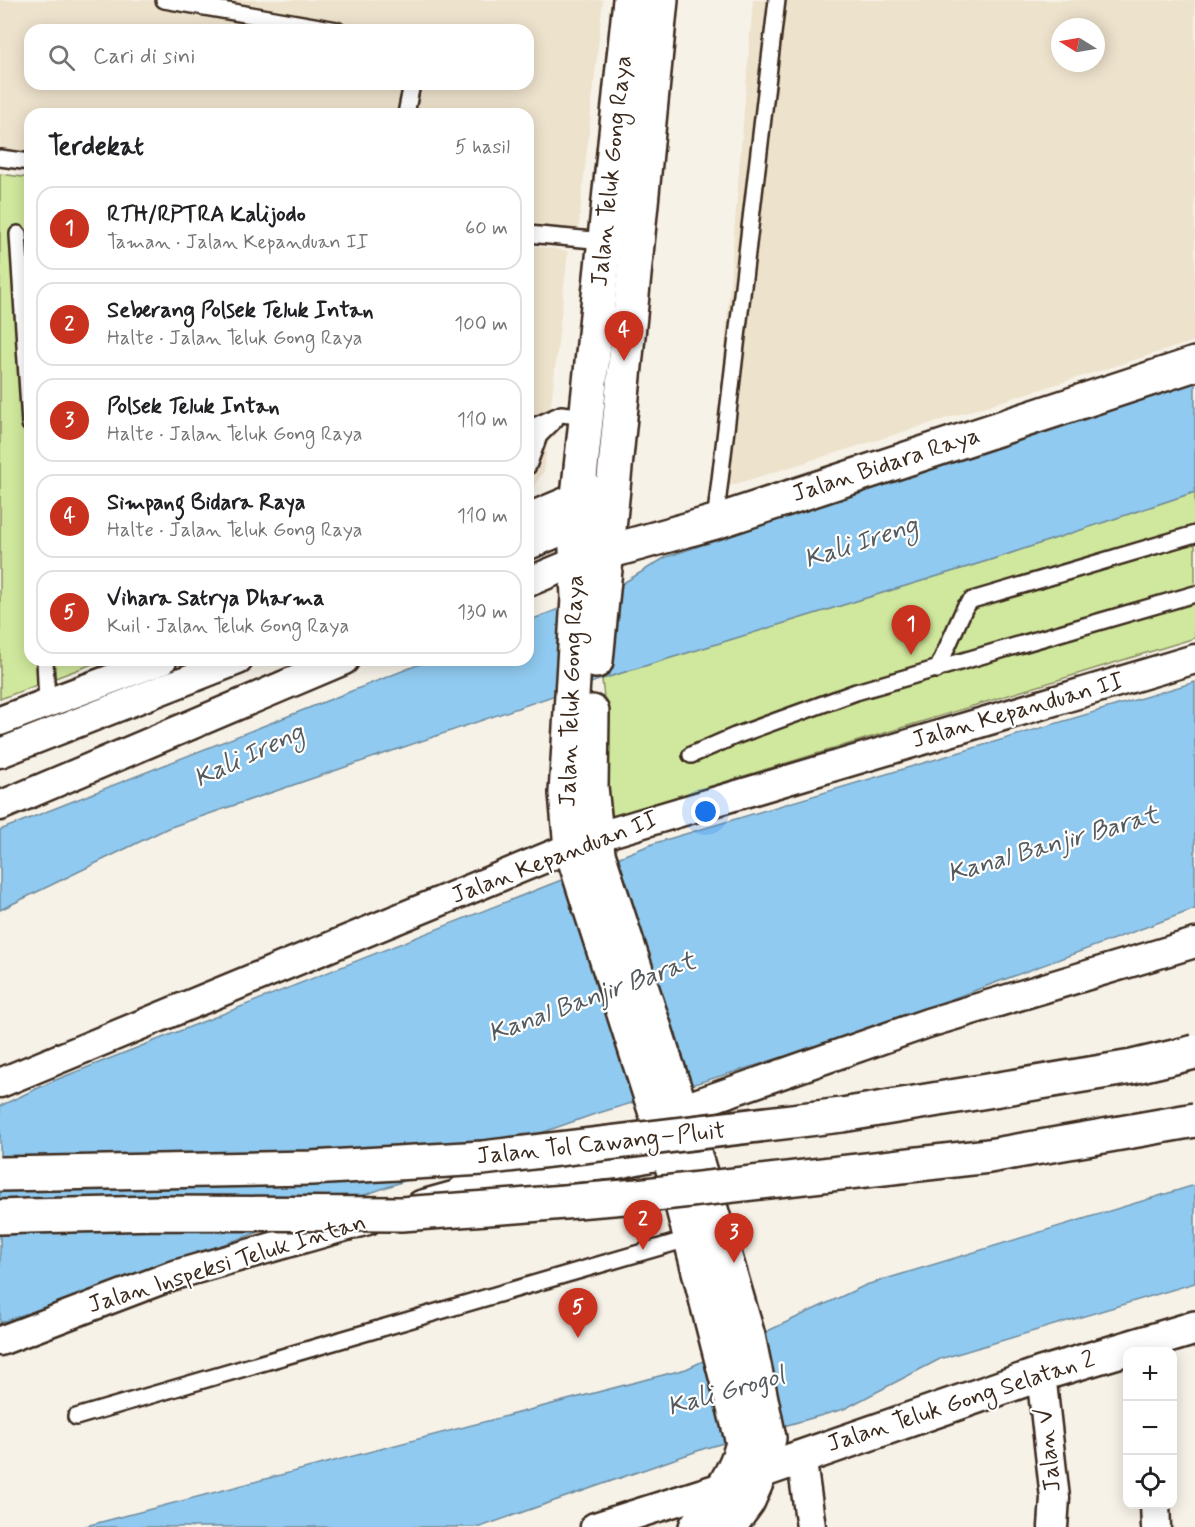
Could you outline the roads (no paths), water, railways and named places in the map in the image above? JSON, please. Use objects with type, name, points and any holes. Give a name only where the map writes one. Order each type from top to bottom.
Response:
[{"type":"main road","name":"Jalan Teluk Gong Raya","points":[[630,0],[604,241],[575,416],[576,511],[590,557],[591,593],[583,691],[566,793],[670,1102],[684,1162],[748,1336],[756,1440],[762,1469],[748,1501],[729,1527]]},
{"type":"main road","name":"Jalan Teluk Gong Raya","points":[[590,557],[612,502],[661,0]]},
{"type":"main road","name":"Jalan Bidara Raya","points":[[590,557],[714,522],[1195,364]]},
{"type":"main road","name":"Jalan Tol Cawang–Pluit","points":[[0,1174],[311,1168],[483,1158],[831,1116],[1131,1067],[1195,1052]]},
{"type":"main road","points":[[0,1218],[159,1213],[401,1214],[516,1206],[637,1196],[989,1156],[1193,1121]]},
{"type":"main road","name":"Jalan Teluk Gong Raya","points":[[684,1162],[691,1238],[718,1348],[756,1440]]},
{"type":"main road","name":"Jalan Teluk Gong Selatan 2","points":[[1147,1347],[1195,1328]]},
{"type":"main road","name":"Jalan Teluk Gong Selatan 2","points":[[722,1490],[739,1479],[801,1455],[1041,1374],[1123,1353]]},
{"type":"main road","points":[[696,1527],[722,1490],[739,1459],[756,1440]]},
{"type":"street","points":[[534,517],[576,511],[612,502]]},
{"type":"street","points":[[534,540],[576,511]]},
{"type":"street","points":[[534,580],[590,557]]},
{"type":"street","name":"Jalan Kepanduan II","points":[[0,1083],[586,851],[1195,659]]},
{"type":"street","points":[[0,721],[47,702],[158,672],[198,666]]},
{"type":"street","points":[[0,806],[330,666]]},
{"type":"street","points":[[0,753],[57,730],[158,672]]},
{"type":"street","points":[[47,702],[57,730]]},
{"type":"street","points":[[670,1102],[1195,943]]},
{"type":"street","name":"Jalan Inspeksi Teluk Intan","points":[[0,1341],[171,1276],[457,1195],[484,1200],[684,1162]]},
{"type":"street","name":"Jalan V","points":[[1041,1374],[1055,1498],[1053,1527]]},
{"type":"street","points":[[801,1455],[811,1527]]},
{"type":"street","points":[[595,1527],[722,1490]]},
{"type":"street","points":[[1155,1509],[1156,1527]]},
{"type":"lane","points":[[164,0],[302,24]]},
{"type":"lane","points":[[714,522],[777,0]]},
{"type":"lane","points":[[407,108],[411,90]]},
{"type":"lane","points":[[0,158],[24,161]]},
{"type":"lane","points":[[18,234],[24,329]]},
{"type":"lane","points":[[534,235],[604,241]]},
{"type":"lane","points":[[534,427],[575,416]]},
{"type":"lane","points":[[534,451],[540,436],[575,416]]},
{"type":"lane","points":[[937,670],[965,608],[972,600],[1195,534]]},
{"type":"lane","points":[[691,755],[735,736],[856,692],[1195,594]]},
{"type":"lane","points":[[45,666],[47,702]]},
{"type":"lane","points":[[76,1417],[691,1238]]},
{"type":"water","name":"Kali Ireng","points":[[1195,382],[1195,492],[990,560],[602,679],[168,828],[0,910],[0,830],[415,666],[534,666],[534,619],[620,585],[666,557]]},
{"type":"water","name":"Kanal Banjir Barat","points":[[1195,682],[1195,909],[846,1038],[592,1115],[0,1323],[0,1106],[53,1081],[655,843]]},
{"type":"water","name":"Kali Grogol","points":[[1195,1185],[1195,1283],[940,1359],[844,1409],[706,1448],[480,1527],[82,1527],[686,1369],[866,1285]]},
{"type":"place","name":"Simpang Bidara Raya","points":[[624,361]]},
{"type":"place","name":"RTH/RPTRA Kalijodo","points":[[911,655]]},
{"type":"place","name":"Seberang Polsek Teluk Intan","points":[[643,1250]]},
{"type":"place","name":"Polsek Teluk Intan","points":[[734,1263]]},
{"type":"place","name":"Vihara Satrya Dharma","points":[[578,1338]]}]
